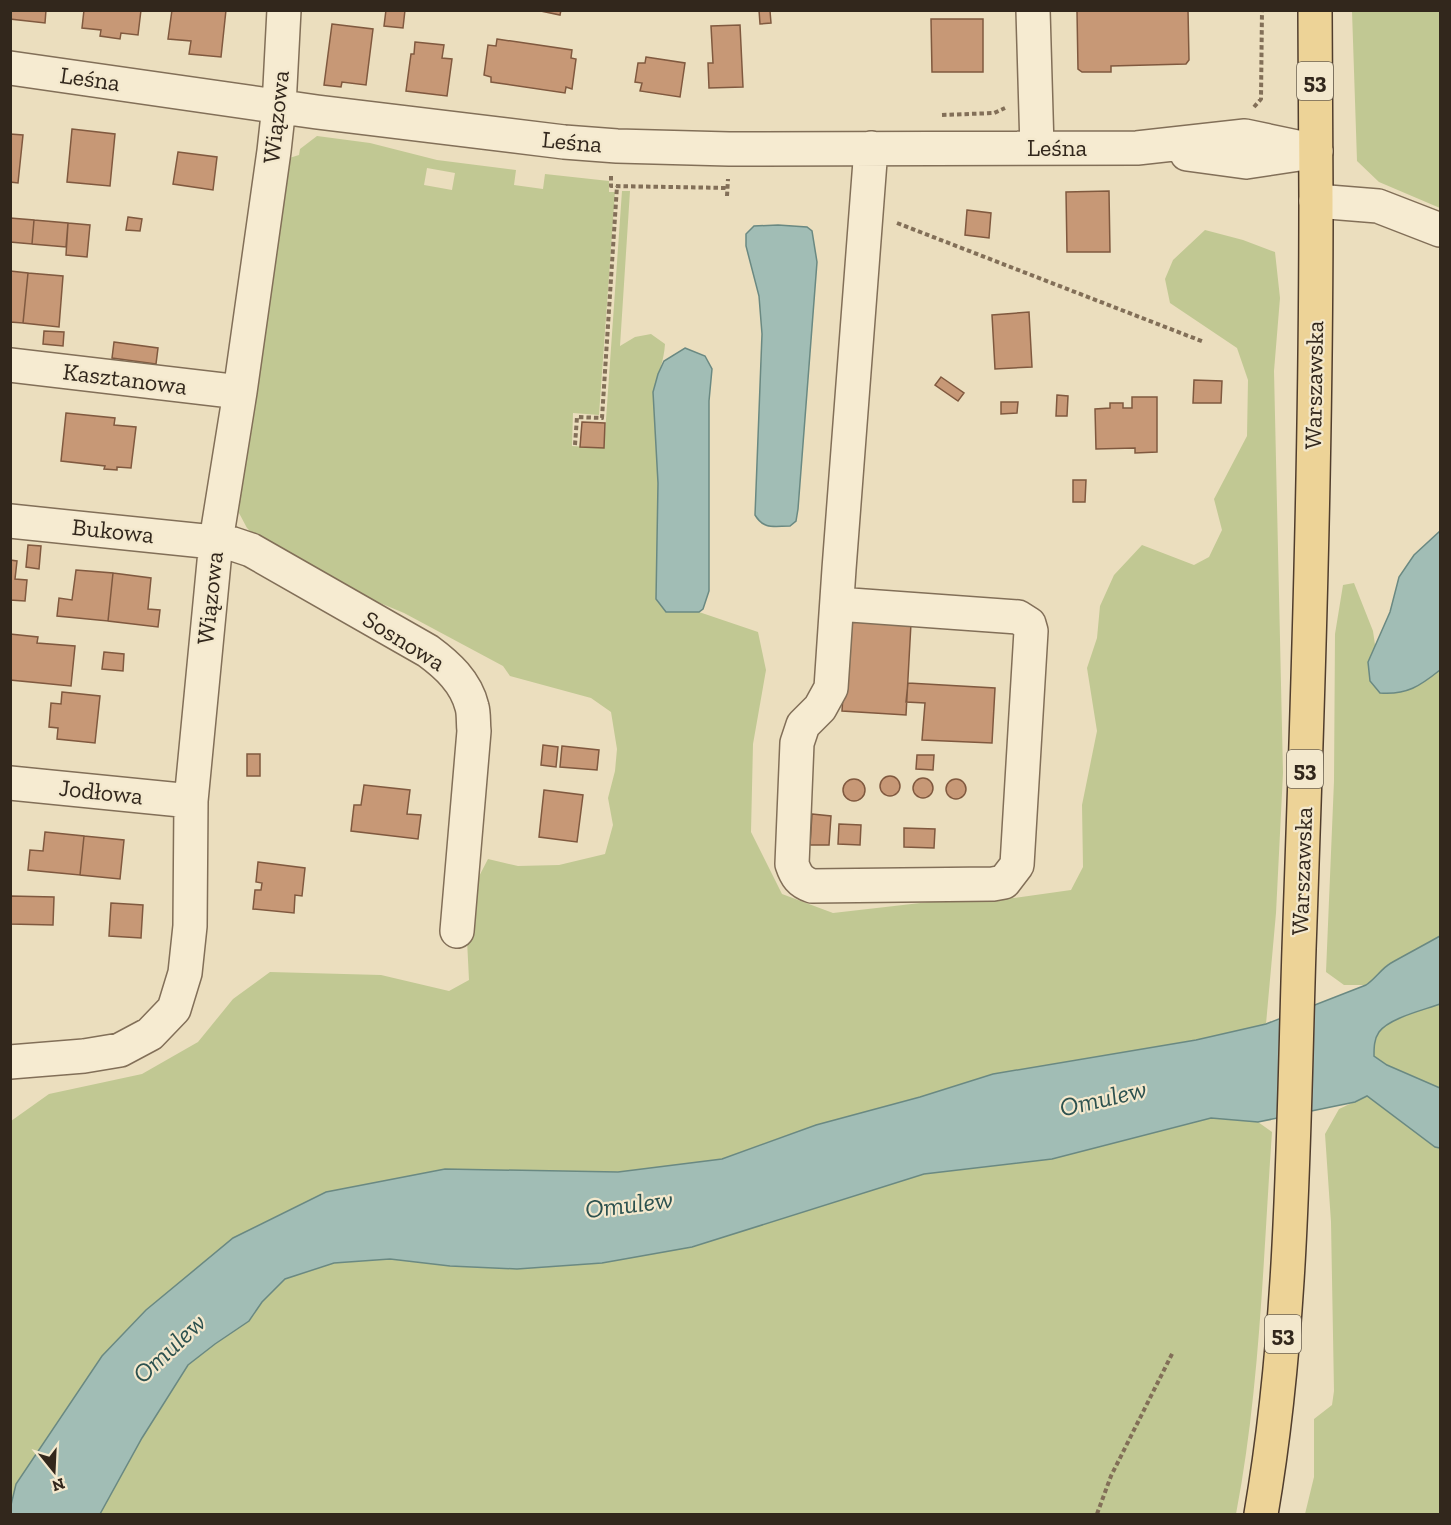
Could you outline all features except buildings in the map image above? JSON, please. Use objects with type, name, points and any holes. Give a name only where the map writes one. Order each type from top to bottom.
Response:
[{"type":"main road","name":"Warszawska","points":[[1261,1515],[1283,1333],[1293,1152],[1311,572],[1316,201],[1315,10]]},
{"type":"street","name":"Wiązowa","points":[[10,1062],[84,1056],[120,1050],[150,1034],[174,1009],[185,973],[190,926],[190,801],[216,541],[240,392],[279,106],[284,10]]},
{"type":"street","points":[[1033,10],[1037,148]]},
{"type":"street","name":"Leśna","points":[[10,68],[279,106],[552,141],[617,146],[729,149],[1137,148],[1245,136],[1316,151]]},
{"type":"street","points":[[837,604],[1018,617],[1029,624],[1031,631],[1017,865],[1004,882],[812,886],[803,883],[796,875],[792,864],[797,743],[803,725],[820,708],[831,688],[837,604],[865,214],[871,148]]},
{"type":"street","points":[[1316,201],[1378,206],[1440,230]]},
{"type":"street","name":"Kasztanowa","points":[[10,365],[240,392]]},
{"type":"street","name":"Bukowa","points":[[10,521],[216,541]]},
{"type":"street","name":"Sosnowa","points":[[216,541],[250,550],[428,651],[449,667],[461,684],[472,706],[474,731],[457,931]]},
{"type":"street","name":"Jodłowa","points":[[10,783],[190,801]]},
{"type":"path","points":[[1250,109],[1262,99],[1262,10]]},
{"type":"path","points":[[937,115],[994,113],[1009,106]]},
{"type":"path","points":[[574,445],[576,417],[602,418],[617,186]]},
{"type":"path","points":[[865,214],[916,230],[1204,342]]},
{"type":"path","points":[[1097,1515],[1126,1443],[1173,1352]]},
{"type":"green space","points":[[1352,11],[1440,11],[1440,208],[1379,182],[1357,161]]},
{"type":"green space","points":[[317,136],[370,143],[437,160],[516,170],[514,185],[543,189],[545,174],[609,181],[609,192],[615,192],[599,415],[573,413],[572,446],[604,448],[622,191],[630,191],[620,346],[635,337],[651,334],[665,344],[653,392],[666,612],[699,612],[758,632],[766,670],[753,744],[751,832],[782,894],[833,913],[973,897],[1014,898],[1071,890],[1083,867],[1082,805],[1097,731],[1087,668],[1097,638],[1100,606],[1114,575],[1142,545],[1194,565],[1209,557],[1222,530],[1214,499],[1247,436],[1248,380],[1237,348],[1170,303],[1165,279],[1173,260],[1205,230],[1243,240],[1275,252],[1280,298],[1274,371],[1283,773],[1276,913],[1266,1024],[1196,1040],[993,1074],[920,1097],[816,1125],[722,1159],[618,1172],[326,1192],[11,1505],[11,1121],[49,1094],[142,1074],[198,1042],[233,999],[270,972],[381,975],[449,991],[469,980],[467,940],[473,888],[488,859],[518,866],[559,865],[605,854],[613,825],[608,798],[615,771],[617,749],[611,712],[591,698],[510,676],[503,666],[258,539],[247,528],[239,513],[242,470],[266,325],[286,159],[299,155],[300,149]],"holes":[[[427,168],[455,173],[452,190],[424,185]]]},
{"type":"green space","points":[[1354,583],[1373,631],[1382,693],[1406,691],[1440,670],[1440,936],[1388,964],[1376,978],[1366,985],[1344,985],[1326,972],[1334,781],[1335,634],[1343,585]]},
{"type":"green space","points":[[1440,1004],[1440,1088],[1387,1065],[1374,1056],[1376,1038],[1384,1027],[1398,1019]]},
{"type":"green space","points":[[1367,1096],[1435,1147],[1440,1148],[1440,1514],[1305,1514],[1314,1477],[1314,1419],[1332,1405],[1334,1391],[1331,1222],[1325,1134],[1339,1109]]},
{"type":"green space","points":[[1211,1118],[1258,1122],[1272,1132],[1256,1372],[1236,1514],[100,1514],[142,1438],[188,1365],[249,1321],[262,1302],[285,1279],[334,1263],[390,1259],[450,1266],[517,1269],[602,1263],[692,1246],[924,1174],[1052,1159]]},
{"type":"water","points":[[754,226],[807,227],[812,231],[817,262],[798,509],[796,521],[790,526],[766,525],[755,515],[762,334],[759,296],[746,246],[746,234]]},
{"type":"water","points":[[685,348],[705,356],[712,369],[709,401],[709,591],[703,609],[699,612],[666,612],[656,599],[658,483],[653,392],[664,361]]},
{"type":"water","points":[[1440,531],[1440,670],[1426,681],[1406,691],[1380,693],[1370,681],[1368,662],[1390,612],[1399,577],[1414,555]]},
{"type":"water","name":"Omulew","points":[[1440,936],[1440,1004],[1398,1019],[1384,1027],[1376,1038],[1374,1056],[1387,1065],[1440,1088],[1440,1148],[1435,1147],[1367,1096],[1355,1102],[1258,1122],[1211,1118],[1052,1159],[924,1174],[692,1247],[602,1263],[517,1269],[450,1266],[390,1259],[334,1263],[285,1279],[262,1302],[249,1321],[188,1365],[142,1438],[100,1514],[11,1514],[16,1484],[102,1356],[146,1310],[233,1238],[326,1192],[445,1169],[618,1172],[722,1159],[816,1125],[920,1097],[993,1074],[1196,1040],[1266,1024],[1366,985],[1388,965]]}]
